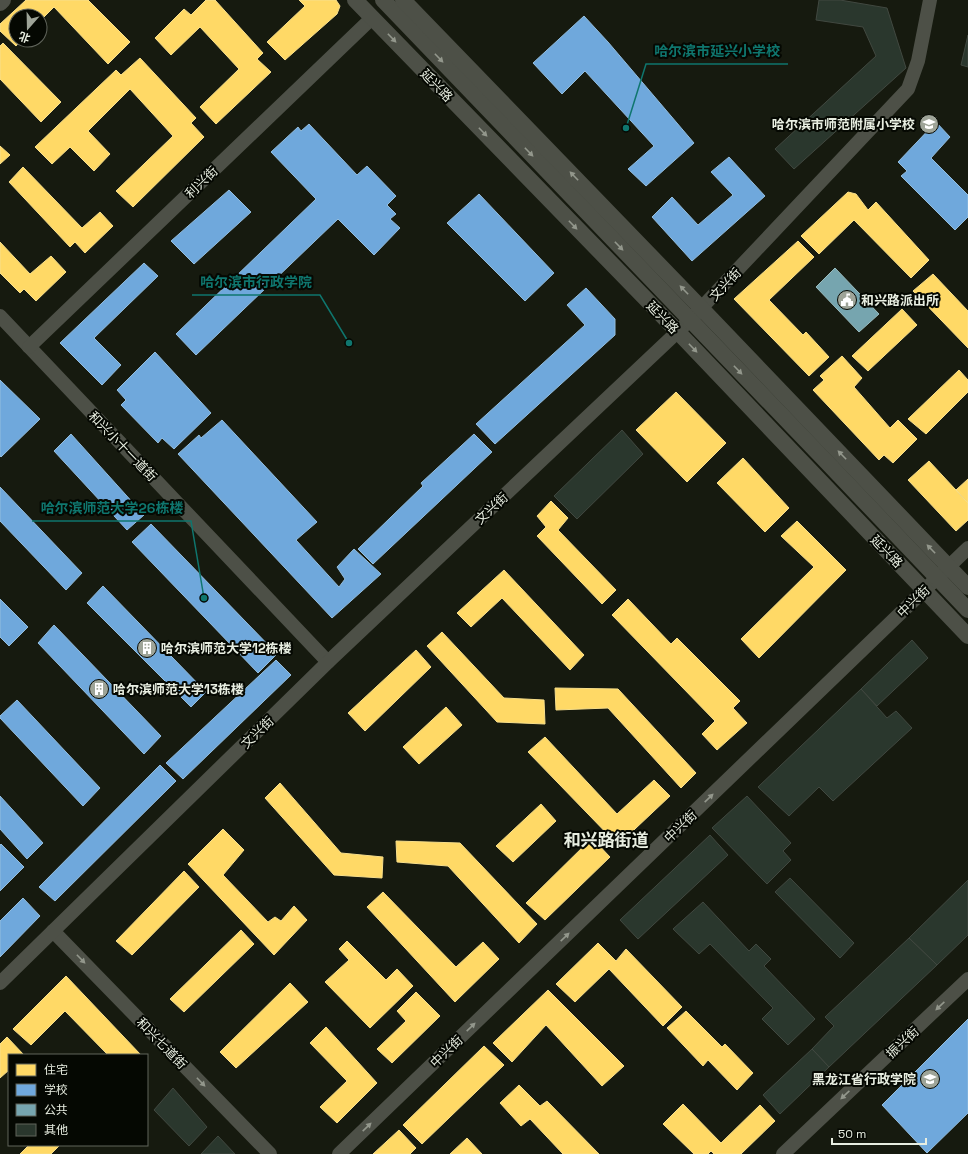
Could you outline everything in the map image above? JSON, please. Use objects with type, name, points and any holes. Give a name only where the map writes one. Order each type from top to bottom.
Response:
[{"type":"main road","points":[[0,3],[3,0]]},
{"type":"main road","name":"延兴路","points":[[355,0],[678,332],[968,636]]},
{"type":"main road","points":[[383,0],[968,610]]},
{"type":"main road","points":[[403,0],[968,587]]},
{"type":"street","name":"文兴街","points":[[0,983],[328,662],[702,309],[908,89],[918,61],[930,0]]},
{"type":"street","name":"利兴街","points":[[29,347],[372,18]]},
{"type":"street","name":"和兴小十一道街","points":[[0,316],[328,662]]},
{"type":"street","name":"中兴街","points":[[339,1154],[968,548]]},
{"type":"street","name":"和兴七道街","points":[[53,931],[270,1154]]},
{"type":"street","name":"振兴街","points":[[783,1154],[968,979]]},
{"type":"building: 住宅","points":[[26,0],[88,0],[130,42],[108,64],[54,7],[48,13],[48,8],[17,8]]},
{"type":"building: 住宅","points":[[206,0],[215,0],[263,53],[257,59],[271,72],[216,124],[200,107],[239,69],[200,27],[171,55],[155,38],[184,9],[191,15]]},
{"type":"building: 住宅","points":[[299,0],[336,0],[340,6],[337,14],[285,60],[267,42],[305,6]]},
{"type":"building: 住宅","points":[[8,17],[8,38],[0,31],[0,24]]},
{"type":"building: 住宅","points":[[3,43],[61,102],[41,122],[0,79],[0,46]]},
{"type":"building: 住宅","points":[[140,58],[196,118],[191,123],[204,137],[133,207],[116,191],[173,136],[130,89],[88,131],[110,154],[94,171],[70,147],[52,164],[35,147],[116,70],[121,75]]},
{"type":"building: 住宅","points":[[0,146],[10,155],[0,164]]},
{"type":"building: 住宅","points":[[23,167],[82,228],[100,212],[113,226],[85,253],[75,242],[70,247],[9,182]]},
{"type":"building: 住宅","points":[[848,192],[856,194],[868,210],[876,202],[929,260],[911,278],[854,220],[819,254],[801,236]]},
{"type":"building: 住宅","points":[[798,241],[814,257],[769,300],[803,335],[806,332],[829,357],[809,376],[734,299]]},
{"type":"building: 住宅","points":[[0,242],[30,274],[51,256],[66,272],[36,301],[24,289],[20,293],[0,273]]},
{"type":"building: 住宅","points":[[933,274],[968,311],[968,348],[913,291]]},
{"type":"building: 住宅","points":[[902,309],[917,325],[868,371],[852,356]]},
{"type":"building: 住宅","points":[[842,356],[862,378],[854,387],[890,428],[898,420],[917,439],[893,463],[884,455],[879,460],[813,390],[824,380],[820,376]]},
{"type":"building: 住宅","points":[[959,370],[968,380],[968,392],[926,434],[908,419]]},
{"type":"building: 住宅","points":[[676,392],[726,443],[687,482],[636,430]]},
{"type":"building: 住宅","points":[[743,458],[789,508],[765,532],[717,483]]},
{"type":"building: 住宅","points":[[929,461],[968,503],[968,520],[956,531],[908,480]]},
{"type":"building: 住宅","points":[[968,479],[968,503],[956,490]]},
{"type":"building: 住宅","points":[[551,501],[568,518],[558,530],[616,590],[602,604],[537,536],[546,527],[537,516]]},
{"type":"building: 住宅","points":[[797,521],[846,570],[759,658],[741,639],[814,567],[781,536]]},
{"type":"building: 住宅","points":[[504,570],[584,655],[570,670],[502,598],[471,627],[457,613]]},
{"type":"building: 住宅","points":[[628,599],[671,644],[677,638],[740,701],[733,708],[747,723],[717,750],[702,734],[715,721],[612,615]]},
{"type":"building: 住宅","points":[[442,632],[504,698],[544,700],[545,724],[497,722],[427,646]]},
{"type":"building: 住宅","points":[[416,650],[431,667],[365,731],[348,713]]},
{"type":"building: 住宅","points":[[555,688],[618,689],[696,773],[681,788],[608,708],[556,710]]},
{"type":"building: 住宅","points":[[446,707],[462,725],[419,764],[403,747]]},
{"type":"building: 住宅","points":[[545,737],[617,814],[654,780],[670,796],[618,845],[528,752]]},
{"type":"building: 住宅","points":[[280,783],[341,853],[383,857],[382,878],[334,875],[265,798]]},
{"type":"building: 住宅","points":[[541,804],[556,821],[513,862],[496,846]]},
{"type":"building: 住宅","points":[[223,829],[244,850],[223,875],[268,922],[275,917],[281,921],[294,906],[307,920],[274,955],[188,864]]},
{"type":"building: 住宅","points":[[592,838],[610,857],[545,920],[526,903]]},
{"type":"building: 住宅","points":[[396,841],[460,843],[537,924],[519,943],[448,866],[397,862]]},
{"type":"building: 住宅","points":[[184,871],[199,887],[132,955],[116,941]]},
{"type":"building: 住宅","points":[[383,892],[456,967],[483,942],[499,959],[455,1002],[367,907]]},
{"type":"building: 住宅","points":[[241,930],[254,944],[184,1012],[170,999]]},
{"type":"building: 住宅","points":[[347,941],[386,980],[397,969],[413,986],[370,1028],[325,982],[349,960],[339,949]]},
{"type":"building: 住宅","points":[[598,943],[616,961],[626,949],[682,1007],[663,1026],[609,969],[575,1002],[556,984]]},
{"type":"building: 住宅","points":[[66,976],[140,1054],[107,1054],[65,1011],[31,1045],[13,1029]]},
{"type":"building: 住宅","points":[[290,983],[308,1002],[236,1068],[220,1052]]},
{"type":"building: 住宅","points":[[548,990],[624,1066],[602,1086],[546,1025],[512,1062],[493,1043]]},
{"type":"building: 住宅","points":[[416,992],[440,1016],[392,1063],[377,1049],[406,1021],[397,1011]]},
{"type":"building: 住宅","points":[[686,1011],[722,1047],[725,1044],[753,1073],[737,1090],[708,1060],[703,1066],[667,1028]]},
{"type":"building: 住宅","points":[[326,1027],[377,1083],[337,1123],[320,1107],[347,1081],[310,1043]]},
{"type":"building: 住宅","points":[[7,1037],[23,1054],[8,1054],[8,1071],[0,1078],[0,1044]]},
{"type":"building: 住宅","points":[[484,1046],[504,1065],[422,1144],[403,1125]]},
{"type":"building: 住宅","points":[[519,1085],[540,1106],[547,1101],[599,1154],[563,1154],[530,1119],[521,1126],[500,1103]]},
{"type":"building: 住宅","points":[[683,1104],[721,1143],[760,1105],[775,1121],[741,1154],[714,1154],[711,1151],[708,1154],[694,1154],[663,1124]]},
{"type":"building: 住宅","points":[[399,1130],[416,1148],[410,1154],[373,1154]]},
{"type":"building: 住宅","points":[[467,1138],[482,1154],[450,1154]]},
{"type":"building: 住宅","points":[[28,1146],[59,1146],[51,1154],[20,1154]]},
{"type":"building: 学校","points":[[584,16],[694,143],[646,186],[628,169],[654,146],[585,71],[562,94],[533,63]]},
{"type":"building: 学校","points":[[936,122],[950,137],[931,158],[968,195],[968,217],[955,230],[901,176],[907,171],[898,162]]},
{"type":"building: 学校","points":[[309,124],[357,175],[367,166],[396,196],[387,205],[396,214],[390,219],[400,228],[374,255],[338,219],[196,355],[176,334],[316,199],[271,152],[298,127],[301,131]]},
{"type":"building: 学校","points":[[729,157],[765,196],[692,261],[652,217],[672,197],[698,225],[733,195],[711,172]]},
{"type":"building: 学校","points":[[229,190],[251,212],[194,264],[171,241]]},
{"type":"building: 学校","points":[[479,194],[554,273],[525,301],[447,223]]},
{"type":"building: 学校","points":[[144,263],[158,276],[94,338],[121,365],[102,385],[60,343]]},
{"type":"building: 学校","points":[[586,288],[615,319],[615,335],[495,444],[476,424],[585,325],[567,305]]},
{"type":"building: 学校","points":[[155,352],[211,413],[174,449],[162,438],[158,443],[121,405],[126,400],[117,390]]},
{"type":"building: 学校","points":[[0,380],[40,419],[1,457],[0,456]]},
{"type":"building: 学校","points":[[222,420],[317,522],[296,540],[339,587],[345,579],[337,567],[354,549],[381,574],[332,618],[178,454],[199,435],[201,438]]},
{"type":"building: 学校","points":[[71,434],[144,515],[127,530],[54,451]]},
{"type":"building: 学校","points":[[474,434],[492,452],[373,564],[358,549],[423,486],[421,483]]},
{"type":"building: 学校","points":[[0,487],[82,573],[66,590],[0,521]]},
{"type":"building: 学校","points":[[151,524],[277,654],[258,673],[132,542]]},
{"type":"building: 学校","name":"哈尔滨师范大学12栋楼","points":[[103,586],[206,692],[191,707],[87,603]]},
{"type":"building: 学校","points":[[0,599],[28,627],[9,646],[0,637]]},
{"type":"building: 学校","name":"哈尔滨师范大学13栋楼","points":[[54,625],[161,736],[144,754],[38,643]]},
{"type":"building: 学校","points":[[276,660],[291,675],[183,779],[166,763]]},
{"type":"building: 学校","points":[[17,700],[100,788],[83,806],[0,718],[0,716]]},
{"type":"building: 学校","points":[[160,765],[176,781],[55,901],[39,887]]},
{"type":"building: 学校","points":[[0,796],[43,843],[27,859],[0,829]]},
{"type":"building: 学校","points":[[1,844],[24,867],[0,891],[0,845]]},
{"type":"building: 学校","points":[[23,898],[40,916],[0,957],[0,921]]},
{"type":"building: 学校","points":[[968,1019],[968,1113],[927,1153],[882,1105]]},
{"type":"building: 公共","name":"和兴路派出所","points":[[835,268],[879,314],[859,332],[816,287]]},
{"type":"building: 其他","points":[[819,0],[840,0],[887,8],[906,68],[794,169],[775,149],[876,56],[863,27],[816,20]]},
{"type":"building: 其他","points":[[968,35],[968,67],[961,65]]},
{"type":"building: 其他","points":[[622,430],[643,454],[577,519],[554,496]]},
{"type":"building: 其他","points":[[912,640],[928,658],[877,706],[861,689]]},
{"type":"building: 其他","points":[[861,689],[887,718],[896,711],[912,728],[833,801],[819,787],[789,816],[758,787]]},
{"type":"building: 其他","points":[[747,796],[791,843],[783,851],[791,860],[767,884],[712,828]]},
{"type":"building: 其他","points":[[710,835],[728,855],[638,939],[620,920]]},
{"type":"building: 其他","points":[[790,878],[854,943],[840,958],[775,892]]},
{"type":"building: 其他","points":[[968,880],[968,935],[937,965],[909,938]]},
{"type":"building: 其他","points":[[703,902],[749,951],[756,944],[771,959],[764,966],[815,1019],[788,1045],[762,1019],[773,1008],[710,944],[699,954],[673,929]]},
{"type":"building: 其他","points":[[909,938],[937,965],[829,1067],[812,1049],[834,1026],[825,1017]]},
{"type":"building: 其他","points":[[812,1049],[829,1067],[780,1114],[763,1095]]},
{"type":"building: 其他","points":[[173,1088],[207,1127],[189,1146],[154,1110]]},
{"type":"building: 其他","points":[[218,1136],[235,1154],[201,1154]]},
{"type":"place","name":"哈尔滨市师范附属小学校","points":[[929,124]]},
{"type":"place","name":"哈尔滨市延兴小学校","points":[[626,128]]},
{"type":"place","name":"和兴路派出所","points":[[847,300]]},
{"type":"place","name":"哈尔滨市行政学院","points":[[349,343]]},
{"type":"place","name":"哈尔滨师范大学26栋楼","points":[[204,598]]},
{"type":"place","name":"哈尔滨师范大学12栋楼","points":[[147,648]]},
{"type":"place","name":"哈尔滨师范大学13栋楼","points":[[99,689]]},
{"type":"place","name":"黑龙江省行政学院","points":[[930,1079]]},
{"type":"district","name":"和兴路街道","points":[[606,840]]}]
